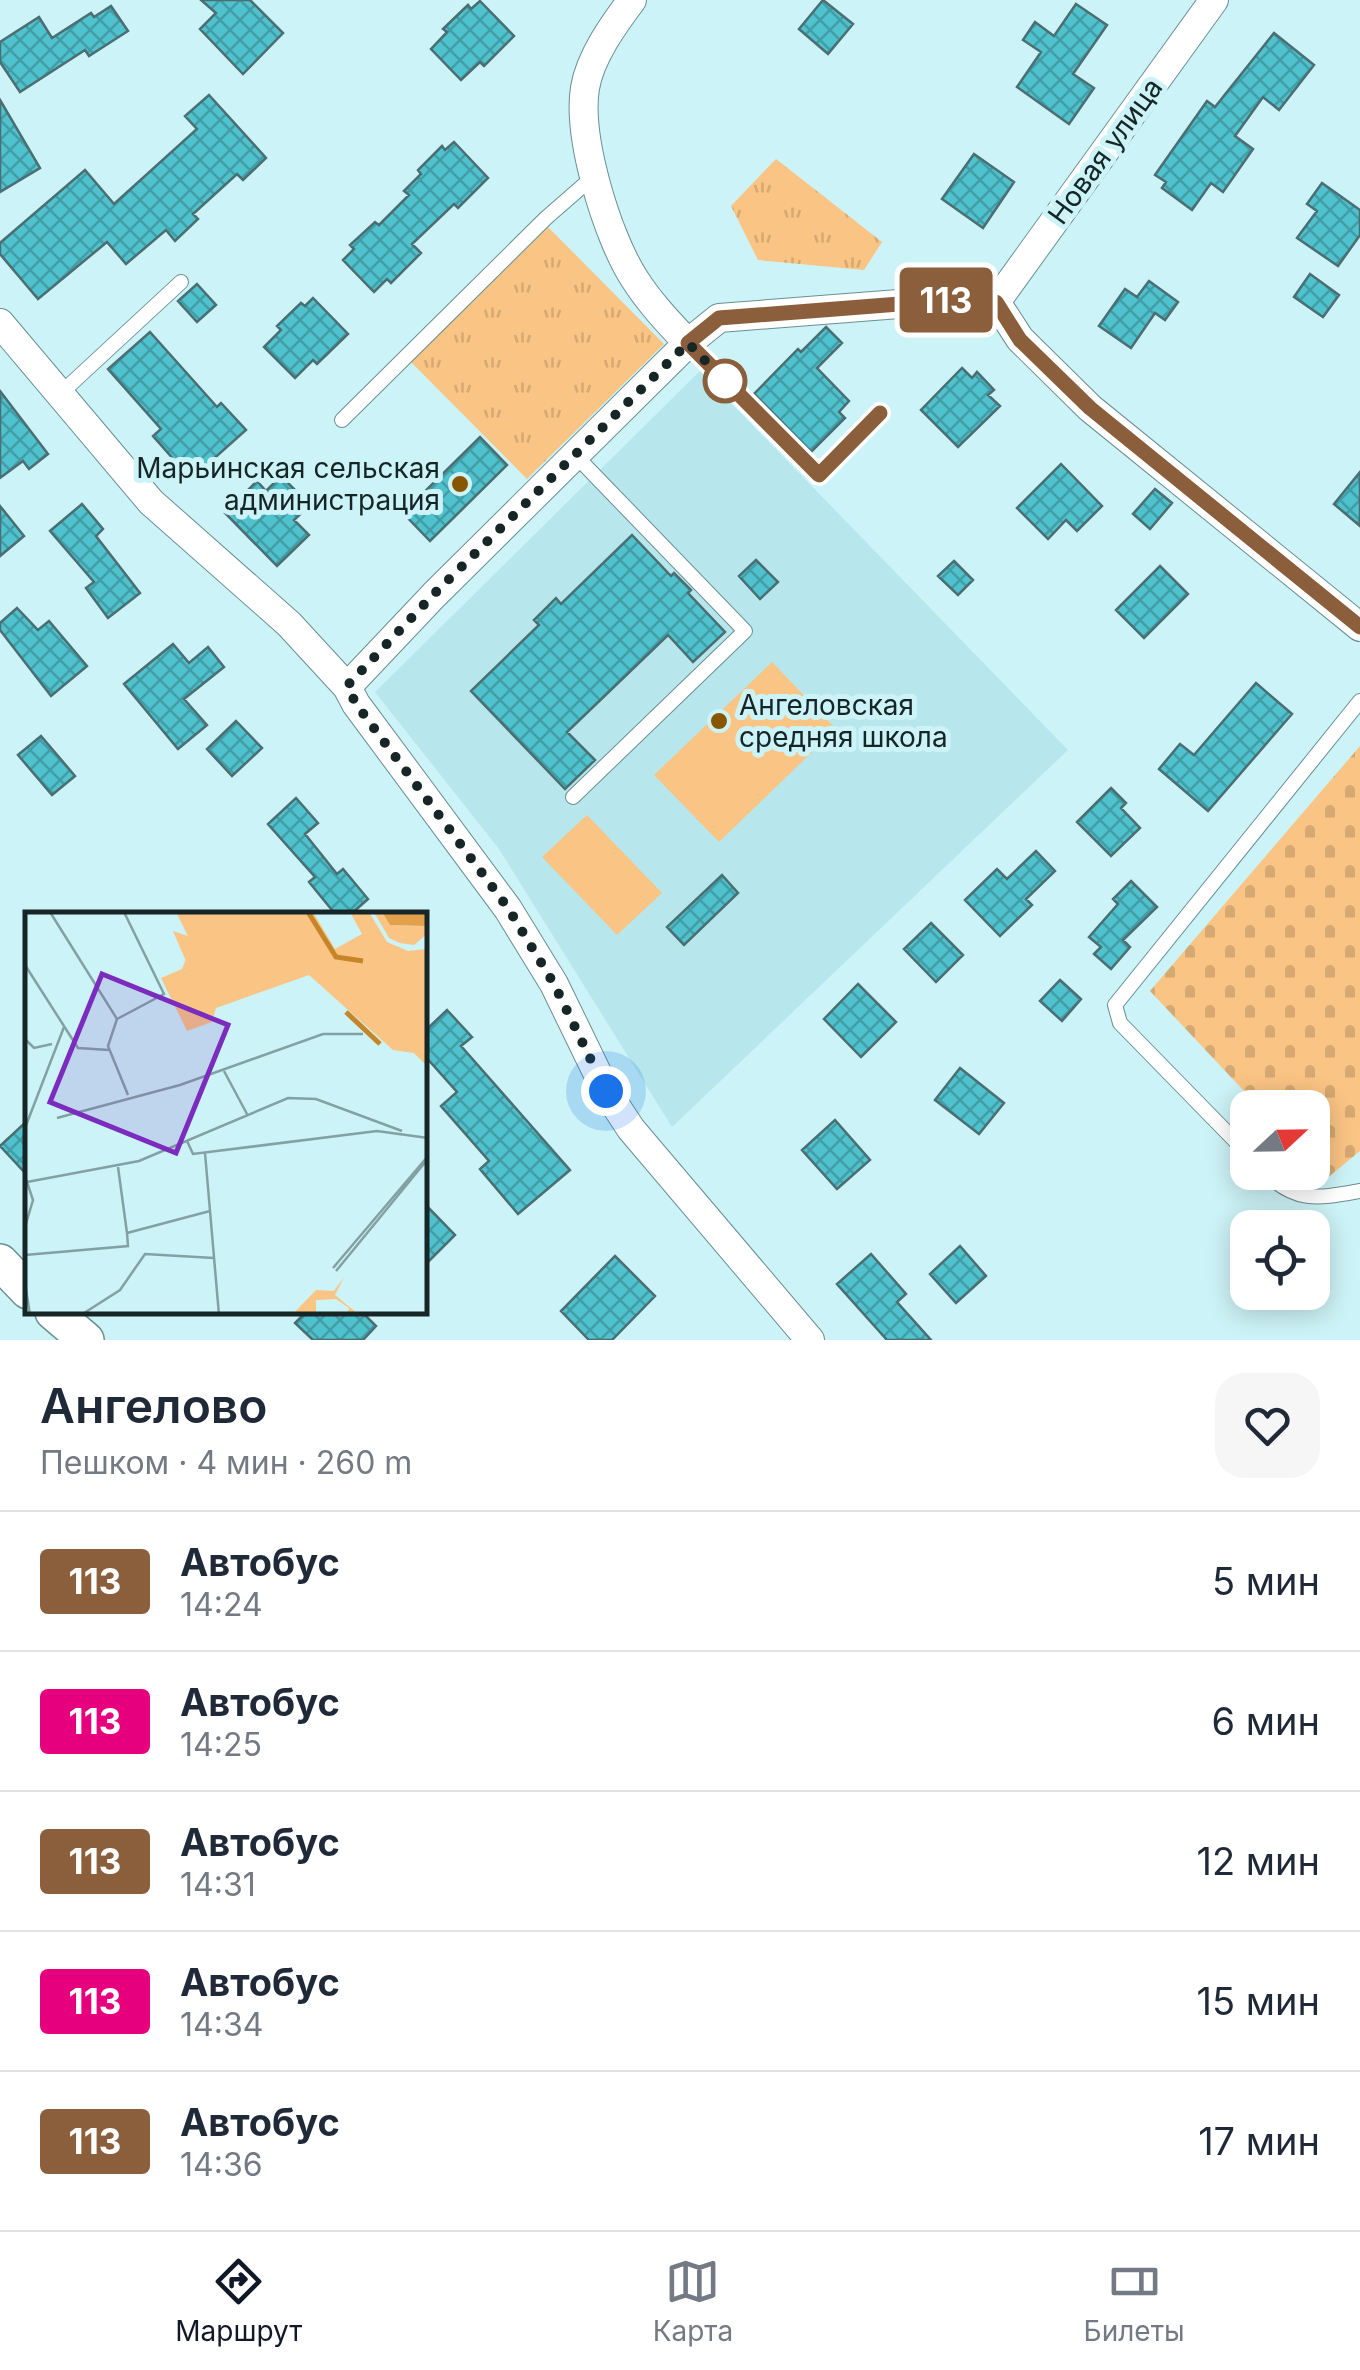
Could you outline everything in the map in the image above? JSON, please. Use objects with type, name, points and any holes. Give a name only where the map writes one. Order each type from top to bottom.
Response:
[{"type":"street","points":[[632,0],[597,56],[585,88],[587,145],[617,246],[634,279],[688,343]]},
{"type":"street","name":"Новая улица","points":[[996,302],[1214,0]]},
{"type":"street","points":[[347,686],[688,343],[719,318],[976,298],[996,302],[1020,340],[1090,408],[1360,627]]},
{"type":"street","points":[[0,323],[150,502],[289,624],[347,686],[356,704],[508,908],[554,984],[606,1091],[631,1129],[810,1340]]},
{"type":"street","points":[[0,1262],[25,1288]]},
{"type":"street","points":[[57,1315],[86,1340]]},
{"type":"lane","points":[[342,420],[546,218],[594,176]]},
{"type":"lane","points":[[60,394],[181,282]]},
{"type":"lane","points":[[688,343],[819,475],[880,413]]},
{"type":"lane","points":[[573,797],[745,631],[575,455]]},
{"type":"lane","points":[[1230,1136],[1120,1024],[1115,1005],[1360,702]]},
{"type":"lane","points":[[1284,1190],[1302,1197],[1360,1191]]},
{"type":"shaded area","name":"Ангеловская средняя школа","points":[[700,371],[1068,750],[672,1127],[499,849],[375,692]]},
{"type":"green space","points":[[776,159],[882,242],[864,270],[758,260],[731,206]]},
{"type":"green space","points":[[548,227],[664,344],[527,479],[411,362]]},
{"type":"green space","points":[[772,662],[836,729],[719,842],[654,775]]},
{"type":"green space","points":[[1360,746],[1360,1151],[1330,1176],[1330,1090],[1243,1090],[1150,991]]},
{"type":"green space","points":[[587,815],[662,893],[617,935],[542,857]]},
{"type":"building","points":[[201,0],[250,0],[283,33],[243,74],[200,29],[216,13]]},
{"type":"building","points":[[823,0],[853,24],[828,54],[799,29]]},
{"type":"building","points":[[480,1],[514,36],[484,66],[480,62],[461,80],[431,49],[447,32],[443,29],[468,5],[471,9]]},
{"type":"building","points":[[1076,4],[1107,25],[1073,74],[1094,88],[1069,124],[1017,87],[1041,52],[1023,40],[1035,22],[1054,36]]},
{"type":"building","points":[[111,6],[128,31],[89,56],[85,50],[20,92],[0,62],[0,42],[39,17],[52,38],[91,13],[94,17]]},
{"type":"building","points":[[1274,33],[1314,65],[1279,110],[1263,97],[1235,136],[1253,149],[1223,192],[1211,183],[1192,210],[1162,188],[1166,182],[1155,175],[1207,101],[1215,107]]},
{"type":"building","points":[[209,95],[266,158],[243,180],[237,174],[193,214],[198,219],[175,241],[166,230],[126,264],[107,242],[38,299],[0,254],[0,243],[85,170],[114,204],[197,129],[185,116]]},
{"type":"building","points":[[0,100],[40,168],[0,192]]},
{"type":"building","points":[[454,142],[488,178],[412,244],[421,253],[391,283],[387,279],[374,292],[343,260],[354,249],[350,245],[375,222],[379,225],[409,195],[404,191],[421,174],[418,170],[442,146],[445,150]]},
{"type":"building","points":[[974,154],[1014,182],[983,228],[942,199]]},
{"type":"building","points":[[1322,183],[1360,210],[1360,235],[1338,266],[1297,238],[1317,211],[1307,204]]},
{"type":"building","points":[[1310,274],[1339,295],[1323,317],[1294,297]]},
{"type":"building","points":[[1149,281],[1178,302],[1165,320],[1155,313],[1131,348],[1099,326],[1125,289],[1137,297]]},
{"type":"building","points":[[197,284],[216,305],[197,322],[178,301]]},
{"type":"building","points":[[313,298],[348,334],[317,364],[313,360],[295,378],[264,347],[281,330],[277,326],[301,303],[305,306]]},
{"type":"building","points":[[826,327],[842,343],[817,368],[849,401],[839,412],[845,418],[811,452],[754,394]]},
{"type":"building","points":[[150,332],[217,407],[221,403],[246,430],[191,479],[153,436],[161,429],[108,369]]},
{"type":"building","points":[[962,368],[972,378],[977,372],[994,390],[988,395],[1000,406],[958,447],[921,410]]},
{"type":"building","points":[[0,391],[48,454],[29,469],[23,461],[0,478]]},
{"type":"building","name":"Марьинская сельская администрация","points":[[480,437],[507,465],[430,541],[403,513]]},
{"type":"building","points":[[1061,464],[1102,506],[1077,531],[1066,520],[1048,539],[1017,508]]},
{"type":"building","points":[[1360,472],[1360,526],[1334,504]]},
{"type":"building","points":[[281,476],[310,505],[294,520],[309,535],[277,566],[225,513],[257,481],[266,491]]},
{"type":"building","points":[[1155,489],[1172,503],[1150,529],[1133,514]]},
{"type":"building","points":[[82,504],[103,529],[96,536],[140,593],[108,618],[86,588],[94,582],[50,531]]},
{"type":"building","points":[[0,506],[24,536],[0,556]]},
{"type":"building","points":[[632,535],[671,576],[674,573],[691,590],[688,593],[725,632],[693,662],[668,635],[567,732],[595,760],[565,789],[471,691],[539,625],[534,620],[556,598],[561,604]]},
{"type":"building","points":[[756,560],[778,582],[760,599],[739,576]]},
{"type":"building","points":[[954,561],[973,580],[958,595],[938,576]]},
{"type":"building","points":[[1160,566],[1188,594],[1144,638],[1116,610]]},
{"type":"building","points":[[17,608],[38,630],[49,621],[87,666],[51,696],[0,630],[0,623]]},
{"type":"building","points":[[173,644],[189,663],[208,647],[224,667],[184,699],[207,725],[178,749],[124,684]]},
{"type":"building","points":[[1256,683],[1292,714],[1208,811],[1159,769],[1180,744],[1194,755]]},
{"type":"building","points":[[236,721],[262,748],[232,776],[207,749]]},
{"type":"building","points":[[41,736],[75,776],[52,795],[18,755]]},
{"type":"building","points":[[1111,788],[1126,803],[1121,808],[1140,828],[1111,856],[1077,822]]},
{"type":"building","points":[[296,798],[318,823],[305,834],[337,874],[343,869],[368,899],[353,912],[334,912],[309,882],[315,877],[268,824]]},
{"type":"building","points":[[1036,851],[1055,871],[1026,899],[1032,905],[1000,936],[965,900],[997,869],[1007,879]]},
{"type":"building","points":[[722,875],[738,893],[684,945],[667,927]]},
{"type":"building","points":[[1131,881],[1157,907],[1123,940],[1130,947],[1111,969],[1094,954],[1101,947],[1089,937],[1118,904],[1113,899]]},
{"type":"building","points":[[931,923],[963,955],[936,982],[904,949]]},
{"type":"building","points":[[1060,980],[1081,999],[1062,1021],[1040,1001]]},
{"type":"building","points":[[858,984],[896,1022],[861,1057],[824,1019]]},
{"type":"building","points":[[447,1010],[472,1037],[461,1046],[570,1170],[518,1214],[480,1169],[489,1161],[441,1106],[457,1092],[428,1059],[428,1028]]},
{"type":"building","points":[[960,1068],[1004,1103],[979,1134],[935,1100]]},
{"type":"building","points":[[835,1120],[870,1160],[837,1189],[802,1150]]},
{"type":"building","points":[[25,1123],[25,1173],[0,1146]]},
{"type":"building","points":[[428,1207],[455,1235],[428,1262]]},
{"type":"building","points":[[960,1246],[986,1276],[956,1303],[930,1274]]},
{"type":"building","points":[[871,1254],[906,1294],[897,1302],[931,1340],[887,1340],[837,1284]]},
{"type":"building","points":[[615,1256],[655,1296],[612,1340],[589,1340],[561,1311]]},
{"type":"building","points":[[303,1315],[365,1315],[376,1326],[363,1340],[313,1340],[295,1323]]},
{"type":"bus line","name":"113","points":[[880,413],[819,475],[688,343],[719,318],[976,298],[996,302],[1020,340],[1090,408],[1360,627]]},
{"type":"place","name":"Марьинская сельская администрация","points":[[460,484]]},
{"type":"place","name":"Ангеловская средняя школа","points":[[719,721]]},
{"type":"route","points":[[606,1091],[554,984],[508,908],[356,704],[347,686],[434,594],[688,343],[725,381]]}]
